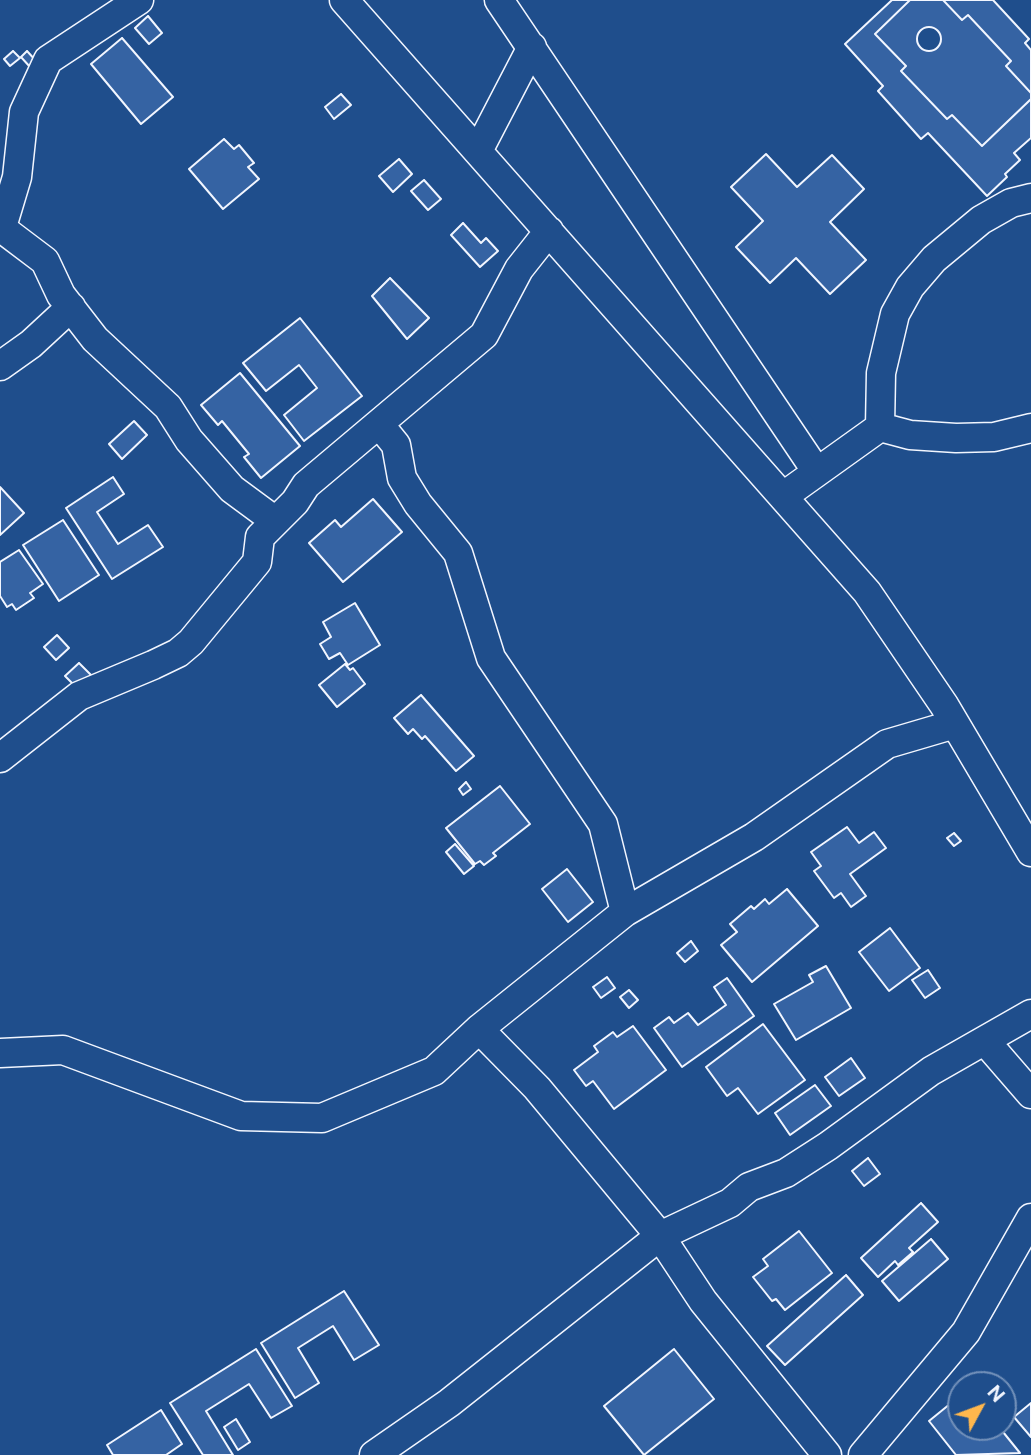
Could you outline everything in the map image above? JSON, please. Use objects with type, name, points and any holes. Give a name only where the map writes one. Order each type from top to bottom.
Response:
[{"type":"street","points":[[139,0],[48,60],[24,113],[17,177],[1,227],[45,261],[61,295],[95,339],[169,407],[189,440],[232,489],[274,520]]},
{"type":"street","points":[[344,0],[785,495],[867,592],[956,724],[1031,852]]},
{"type":"street","points":[[499,0],[817,472]]},
{"type":"street","points":[[478,151],[532,47]]},
{"type":"street","points":[[880,427],[881,373],[895,314],[910,287],[934,259],[981,220],[1011,203],[1031,198]]},
{"type":"street","points":[[0,758],[79,696],[178,653],[191,642],[257,562],[260,537],[274,520],[295,502],[320,472],[484,335],[519,269],[549,231]]},
{"type":"street","points":[[0,366],[31,344],[71,307]]},
{"type":"street","points":[[379,424],[396,445],[402,478],[418,504],[458,553],[491,658],[603,824],[625,912]]},
{"type":"street","points":[[785,495],[880,427]]},
{"type":"street","points":[[880,427],[910,435],[956,438],[994,437],[1031,428]]},
{"type":"street","points":[[0,1053],[63,1051],[242,1116],[322,1118],[434,1071],[480,1029],[625,912],[754,837],[887,744],[956,724]]},
{"type":"street","points":[[374,1455],[449,1403],[660,1236],[730,1203],[749,1187],[786,1172],[828,1146],[931,1071],[1031,1014]]},
{"type":"street","points":[[480,1029],[537,1088],[660,1236],[703,1301],[827,1455]]},
{"type":"street","points":[[986,1042],[1031,1094]]},
{"type":"street","points":[[863,1455],[966,1332],[1031,1219]]},
{"type":"building","points":[[892,0],[910,0],[875,34],[906,66],[901,71],[947,119],[952,115],[982,146],[1031,99],[1031,138],[1014,153],[1020,160],[987,196],[928,133],[921,139],[878,91],[883,86],[845,44]]},
{"type":"building","points":[[910,0],[943,0],[962,20],[968,15],[1011,61],[1006,66],[1031,93],[1031,99],[982,146],[952,115],[947,119],[901,71],[906,66],[875,34]]},
{"type":"building","points":[[943,0],[993,0],[1029,39],[1025,43],[1031,50],[1031,93],[1006,66],[1011,61],[968,15],[962,20]]},
{"type":"building","points":[[148,16],[162,33],[149,44],[135,28]]},
{"type":"building","points":[[929,27],[938,30],[941,39],[938,48],[929,51],[920,48],[917,39],[920,30]]},
{"type":"building","points":[[122,38],[173,97],[141,124],[91,64]]},
{"type":"building","points":[[13,51],[20,58],[10,66],[4,59]]},
{"type":"building","points":[[27,51],[37,62],[30,67],[21,57]]},
{"type":"building","points":[[341,94],[351,105],[334,119],[325,107]]},
{"type":"building","points":[[224,139],[234,149],[239,145],[254,163],[248,167],[259,179],[223,209],[189,169]]},
{"type":"building","points":[[766,154],[797,187],[832,155],[864,189],[830,222],[866,260],[830,294],[796,258],[770,283],[736,247],[763,221],[731,187]]},
{"type":"building","points":[[399,159],[412,174],[393,192],[379,176]]},
{"type":"building","points":[[424,180],[441,199],[428,210],[411,191]]},
{"type":"building","points":[[463,223],[481,243],[486,238],[498,251],[480,267],[451,235]]},
{"type":"building","points":[[390,278],[429,318],[407,339],[372,296]]},
{"type":"building","points":[[300,318],[362,396],[304,441],[284,415],[317,388],[299,365],[266,391],[243,363]]},
{"type":"building","points":[[240,373],[300,446],[261,478],[244,457],[249,454],[222,421],[218,425],[201,405]]},
{"type":"building","points":[[134,421],[147,435],[122,459],[109,444]]},
{"type":"building","points":[[113,477],[124,494],[97,512],[118,544],[148,525],[163,547],[112,579],[66,508]]},
{"type":"building","points":[[0,487],[24,513],[0,535]]},
{"type":"building","points":[[373,499],[402,532],[343,582],[309,543],[335,520],[341,527]]},
{"type":"building","points":[[63,520],[99,575],[59,601],[23,545]]},
{"type":"building","points":[[19,550],[43,584],[30,593],[34,598],[16,610],[12,604],[7,607],[0,596],[0,562]]},
{"type":"building","points":[[355,603],[380,645],[348,665],[340,653],[329,659],[320,644],[331,637],[323,622]]},
{"type":"building","points":[[57,635],[69,648],[56,660],[44,647]]},
{"type":"building","points":[[79,663],[92,676],[78,689],[65,676]]},
{"type":"building","points":[[345,664],[350,670],[353,668],[365,684],[337,707],[319,685]]},
{"type":"building","points":[[421,695],[474,756],[456,771],[425,736],[422,739],[413,729],[408,734],[394,718]]},
{"type":"building","points":[[466,782],[471,789],[463,795],[459,789]]},
{"type":"building","points":[[500,786],[530,824],[493,853],[496,856],[484,865],[480,861],[475,864],[446,828]]},
{"type":"building","points":[[847,827],[859,843],[874,832],[886,848],[850,874],[866,896],[851,907],[841,893],[834,898],[814,871],[821,866],[811,852]]},
{"type":"building","points":[[954,833],[961,841],[954,846],[947,838]]},
{"type":"building","points":[[455,844],[474,866],[464,874],[446,852]]},
{"type":"building","points":[[567,869],[593,902],[568,922],[542,889]]},
{"type":"building","points":[[787,889],[818,926],[752,982],[721,945],[737,932],[730,924],[751,906],[754,909],[765,899],[769,904]]},
{"type":"building","points":[[890,928],[920,968],[889,991],[859,952]]},
{"type":"building","points":[[691,941],[698,951],[685,962],[677,953]]},
{"type":"building","points":[[826,966],[851,1008],[796,1040],[774,1004],[813,982],[809,975]]},
{"type":"building","points":[[928,970],[940,988],[925,998],[912,980]]},
{"type":"building","points":[[607,977],[615,988],[601,998],[593,987]]},
{"type":"building","points":[[727,978],[754,1016],[682,1067],[654,1028],[669,1017],[674,1023],[688,1013],[698,1025],[726,1005],[714,987]]},
{"type":"building","points":[[629,990],[638,1000],[629,1008],[620,997]]},
{"type":"building","points":[[763,1024],[805,1080],[758,1114],[738,1088],[727,1096],[706,1067]]},
{"type":"building","points":[[633,1026],[666,1070],[614,1109],[593,1081],[586,1086],[574,1070],[598,1052],[594,1046],[613,1032],[617,1037]]},
{"type":"building","points":[[851,1058],[865,1078],[839,1096],[825,1077]]},
{"type":"building","points":[[815,1085],[831,1106],[790,1135],[775,1113]]},
{"type":"building","points":[[868,1158],[880,1174],[864,1186],[852,1171]]},
{"type":"building","points":[[921,1203],[938,1222],[909,1248],[913,1252],[898,1265],[895,1261],[878,1277],[861,1258]]},
{"type":"building","points":[[799,1231],[832,1273],[785,1310],[776,1299],[772,1301],[753,1277],[768,1266],[763,1259]]},
{"type":"building","points":[[931,1239],[948,1259],[899,1301],[882,1281]]},
{"type":"building","points":[[846,1275],[863,1295],[785,1365],[767,1346]]},
{"type":"building","points":[[344,1291],[379,1345],[354,1360],[333,1326],[298,1348],[319,1383],[295,1398],[261,1343]]},
{"type":"building","points":[[256,1349],[292,1406],[271,1418],[249,1384],[206,1411],[233,1455],[203,1455],[170,1403]]},
{"type":"building","points":[[674,1349],[714,1399],[644,1455],[604,1406]]},
{"type":"building","points":[[1031,1403],[1031,1437],[1017,1421],[1017,1415]]},
{"type":"building","points":[[947,1406],[947,1441],[1010,1441],[1020,1453],[956,1455],[929,1421]]},
{"type":"building","points":[[161,1410],[182,1444],[166,1455],[113,1455],[107,1445]]},
{"type":"building","points":[[236,1419],[250,1442],[238,1450],[224,1427]]}]
